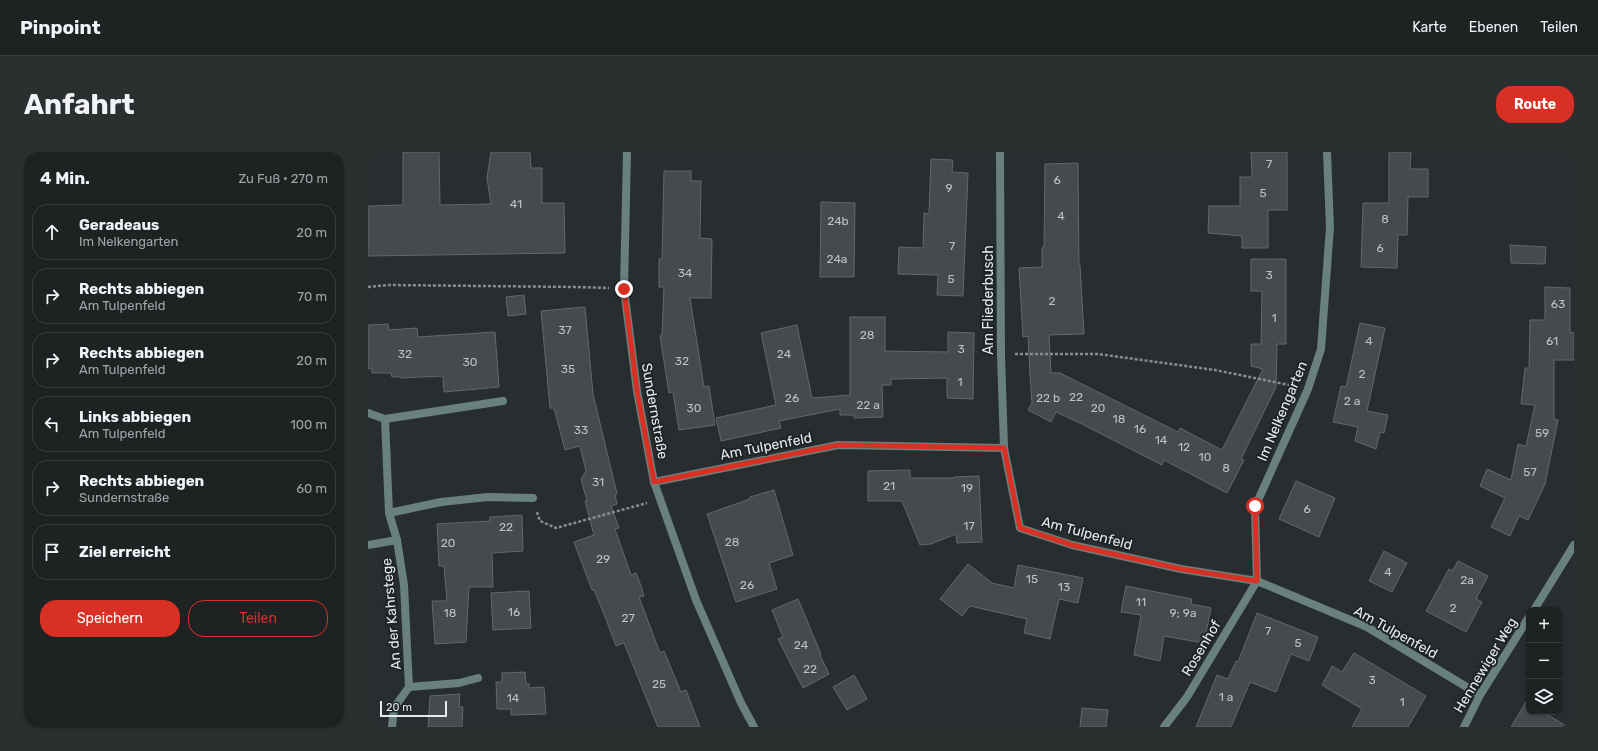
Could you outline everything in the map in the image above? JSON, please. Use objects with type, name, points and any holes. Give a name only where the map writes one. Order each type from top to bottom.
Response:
[{"type":"street","name":"Sundernstraße","points":[[626,152],[624,289],[637,391],[654,482],[696,600],[741,703],[754,727]]},
{"type":"street","name":"Am Fliederbusch","points":[[1000,152],[1001,355],[1004,448]]},
{"type":"street","name":"Im Nelkengarten","points":[[1257,581],[1255,506],[1308,389],[1320,349],[1330,227],[1327,152]]},
{"type":"street","points":[[368,414],[385,419],[503,401]]},
{"type":"street","name":"An der Kahrstege","points":[[385,419],[390,512],[397,540],[404,585],[410,687],[394,708],[392,727]]},
{"type":"street","name":"Am Tulpenfeld","points":[[654,482],[838,445],[1004,448],[1020,528],[1072,545],[1181,569],[1257,581],[1366,628],[1480,695]]},
{"type":"street","points":[[390,512],[441,502],[488,497],[533,498]]},
{"type":"street","name":"An der Kahrstege","points":[[368,545],[397,540]]},
{"type":"street","name":"Hennewiger Weg","points":[[1536,607],[1574,545]]},
{"type":"street","name":"Rosenhof","points":[[1164,727],[1187,697],[1257,581]]},
{"type":"street","name":"Hennewiger Weg","points":[[1464,727],[1480,695],[1526,622]]},
{"type":"street","name":"An der Kahrstege","points":[[410,687],[458,683],[478,678]]},
{"type":"path","points":[[368,287],[404,285],[624,289]]},
{"type":"path","points":[[1001,355],[1098,354],[1215,370],[1308,389]]},
{"type":"path","points":[[533,498],[540,521],[556,528],[660,500]]},
{"type":"building","points":[[403,152],[439,152],[440,205],[491,204],[487,178],[491,152],[530,152],[531,168],[542,168],[542,203],[564,203],[565,253],[368,256],[368,206],[403,205]]},
{"type":"building","points":[[1251,152],[1287,152],[1287,210],[1268,210],[1268,248],[1242,248],[1242,236],[1208,233],[1209,206],[1240,206],[1240,177],[1252,177]]},
{"type":"building","points":[[1389,152],[1411,152],[1410,169],[1428,169],[1428,197],[1408,197],[1407,235],[1398,235],[1397,268],[1361,267],[1363,203],[1389,203]]},
{"type":"building","points":[[931,159],[953,160],[952,172],[968,173],[963,296],[937,295],[938,275],[898,274],[899,247],[923,248],[924,213],[929,214]]},
{"type":"building","points":[[1078,163],[1079,265],[1084,334],[1049,335],[1051,373],[1060,373],[1178,432],[1180,428],[1222,450],[1263,369],[1251,366],[1251,344],[1261,344],[1262,291],[1251,291],[1251,259],[1286,259],[1286,344],[1277,344],[1276,387],[1241,459],[1244,460],[1227,493],[1164,460],[1162,465],[1056,412],[1051,422],[1028,410],[1032,403],[1028,336],[1023,337],[1019,268],[1042,267],[1042,248],[1044,247],[1045,164]]},
{"type":"building","points":[[664,171],[691,171],[691,181],[701,181],[700,238],[712,239],[711,298],[690,298],[704,387],[709,386],[715,425],[679,430],[673,392],[669,393],[660,336],[662,335],[664,287],[659,287],[659,259],[662,259]]},
{"type":"building","points":[[821,202],[855,203],[854,277],[820,277]]},
{"type":"building","points":[[1510,245],[1546,247],[1545,264],[1511,263]]},
{"type":"building","points":[[1545,287],[1570,288],[1570,332],[1574,333],[1574,360],[1554,360],[1554,419],[1558,420],[1545,484],[1528,520],[1519,516],[1510,536],[1491,527],[1505,498],[1480,486],[1487,469],[1511,480],[1518,444],[1526,446],[1535,405],[1521,404],[1525,368],[1529,368],[1530,320],[1545,320]]},
{"type":"building","points":[[524,295],[526,314],[508,316],[506,297]]},
{"type":"building","points":[[585,307],[593,394],[617,494],[615,495],[617,504],[611,506],[619,528],[615,529],[631,575],[636,573],[641,586],[644,596],[639,597],[660,653],[664,651],[681,692],[686,690],[700,727],[658,727],[624,643],[616,646],[594,590],[592,590],[574,542],[594,535],[581,479],[586,471],[580,446],[565,450],[554,408],[550,408],[541,311]]},
{"type":"building","points":[[850,317],[885,317],[885,351],[948,352],[948,332],[974,333],[973,399],[947,398],[947,378],[891,379],[891,385],[882,385],[883,417],[854,418],[854,415],[840,415],[840,409],[779,421],[781,428],[721,441],[716,418],[776,405],[761,333],[797,325],[812,398],[850,395]]},
{"type":"building","points":[[1360,323],[1385,328],[1367,411],[1388,415],[1384,433],[1380,432],[1376,449],[1355,441],[1358,427],[1333,422],[1341,386],[1346,387]]},
{"type":"building","points":[[388,324],[389,330],[417,328],[418,337],[495,332],[499,387],[444,392],[443,376],[400,378],[392,377],[391,373],[372,373],[372,368],[368,369],[368,325]]},
{"type":"building","points":[[910,470],[910,478],[954,478],[979,476],[982,542],[957,543],[956,534],[931,544],[920,545],[902,501],[868,501],[868,471]]},
{"type":"building","points":[[1296,481],[1335,498],[1319,537],[1279,519]]},
{"type":"building","points":[[774,490],[793,555],[769,563],[777,589],[736,602],[707,514],[750,499],[750,497]]},
{"type":"building","points":[[522,515],[523,551],[492,553],[493,587],[469,587],[466,642],[435,644],[432,601],[447,601],[444,566],[439,566],[437,524],[490,521],[490,517]]},
{"type":"building","points":[[1384,551],[1407,563],[1392,592],[1369,581]]},
{"type":"building","points":[[1458,561],[1488,576],[1476,599],[1482,602],[1466,632],[1426,611],[1449,569],[1452,571]]},
{"type":"building","points":[[968,564],[992,583],[1014,588],[1018,565],[1083,578],[1078,603],[1059,599],[1050,639],[1024,633],[1027,619],[970,606],[962,616],[940,599]]},
{"type":"building","points":[[1126,586],[1192,599],[1191,604],[1211,608],[1204,643],[1164,636],[1160,661],[1134,655],[1141,615],[1121,612]]},
{"type":"building","points":[[529,591],[531,628],[493,630],[491,593]]},
{"type":"building","points":[[798,599],[829,674],[803,688],[778,639],[783,637],[772,610]]},
{"type":"building","points":[[1257,613],[1318,637],[1309,661],[1291,654],[1276,692],[1250,682],[1231,727],[1196,727],[1217,675],[1228,679],[1236,661],[1238,662]]},
{"type":"building","points":[[1354,653],[1426,696],[1408,727],[1352,727],[1362,709],[1322,685],[1332,666],[1342,672]]},
{"type":"building","points":[[525,672],[526,684],[529,684],[529,688],[544,687],[546,714],[511,715],[511,709],[497,709],[496,682],[502,682],[502,673]]},
{"type":"building","points":[[854,675],[867,699],[847,710],[833,687]]},
{"type":"building","points":[[460,694],[459,707],[463,707],[462,727],[428,727],[430,696]]},
{"type":"building","points":[[1526,702],[1526,715],[1548,715],[1568,727],[1511,727]]},
{"type":"building","points":[[1082,708],[1108,710],[1106,727],[1080,727]]},
{"type":"route","points":[[624,289],[637,391],[654,482],[838,445],[1004,448],[1020,528],[1072,545],[1181,569],[1257,581],[1255,506]]}]
